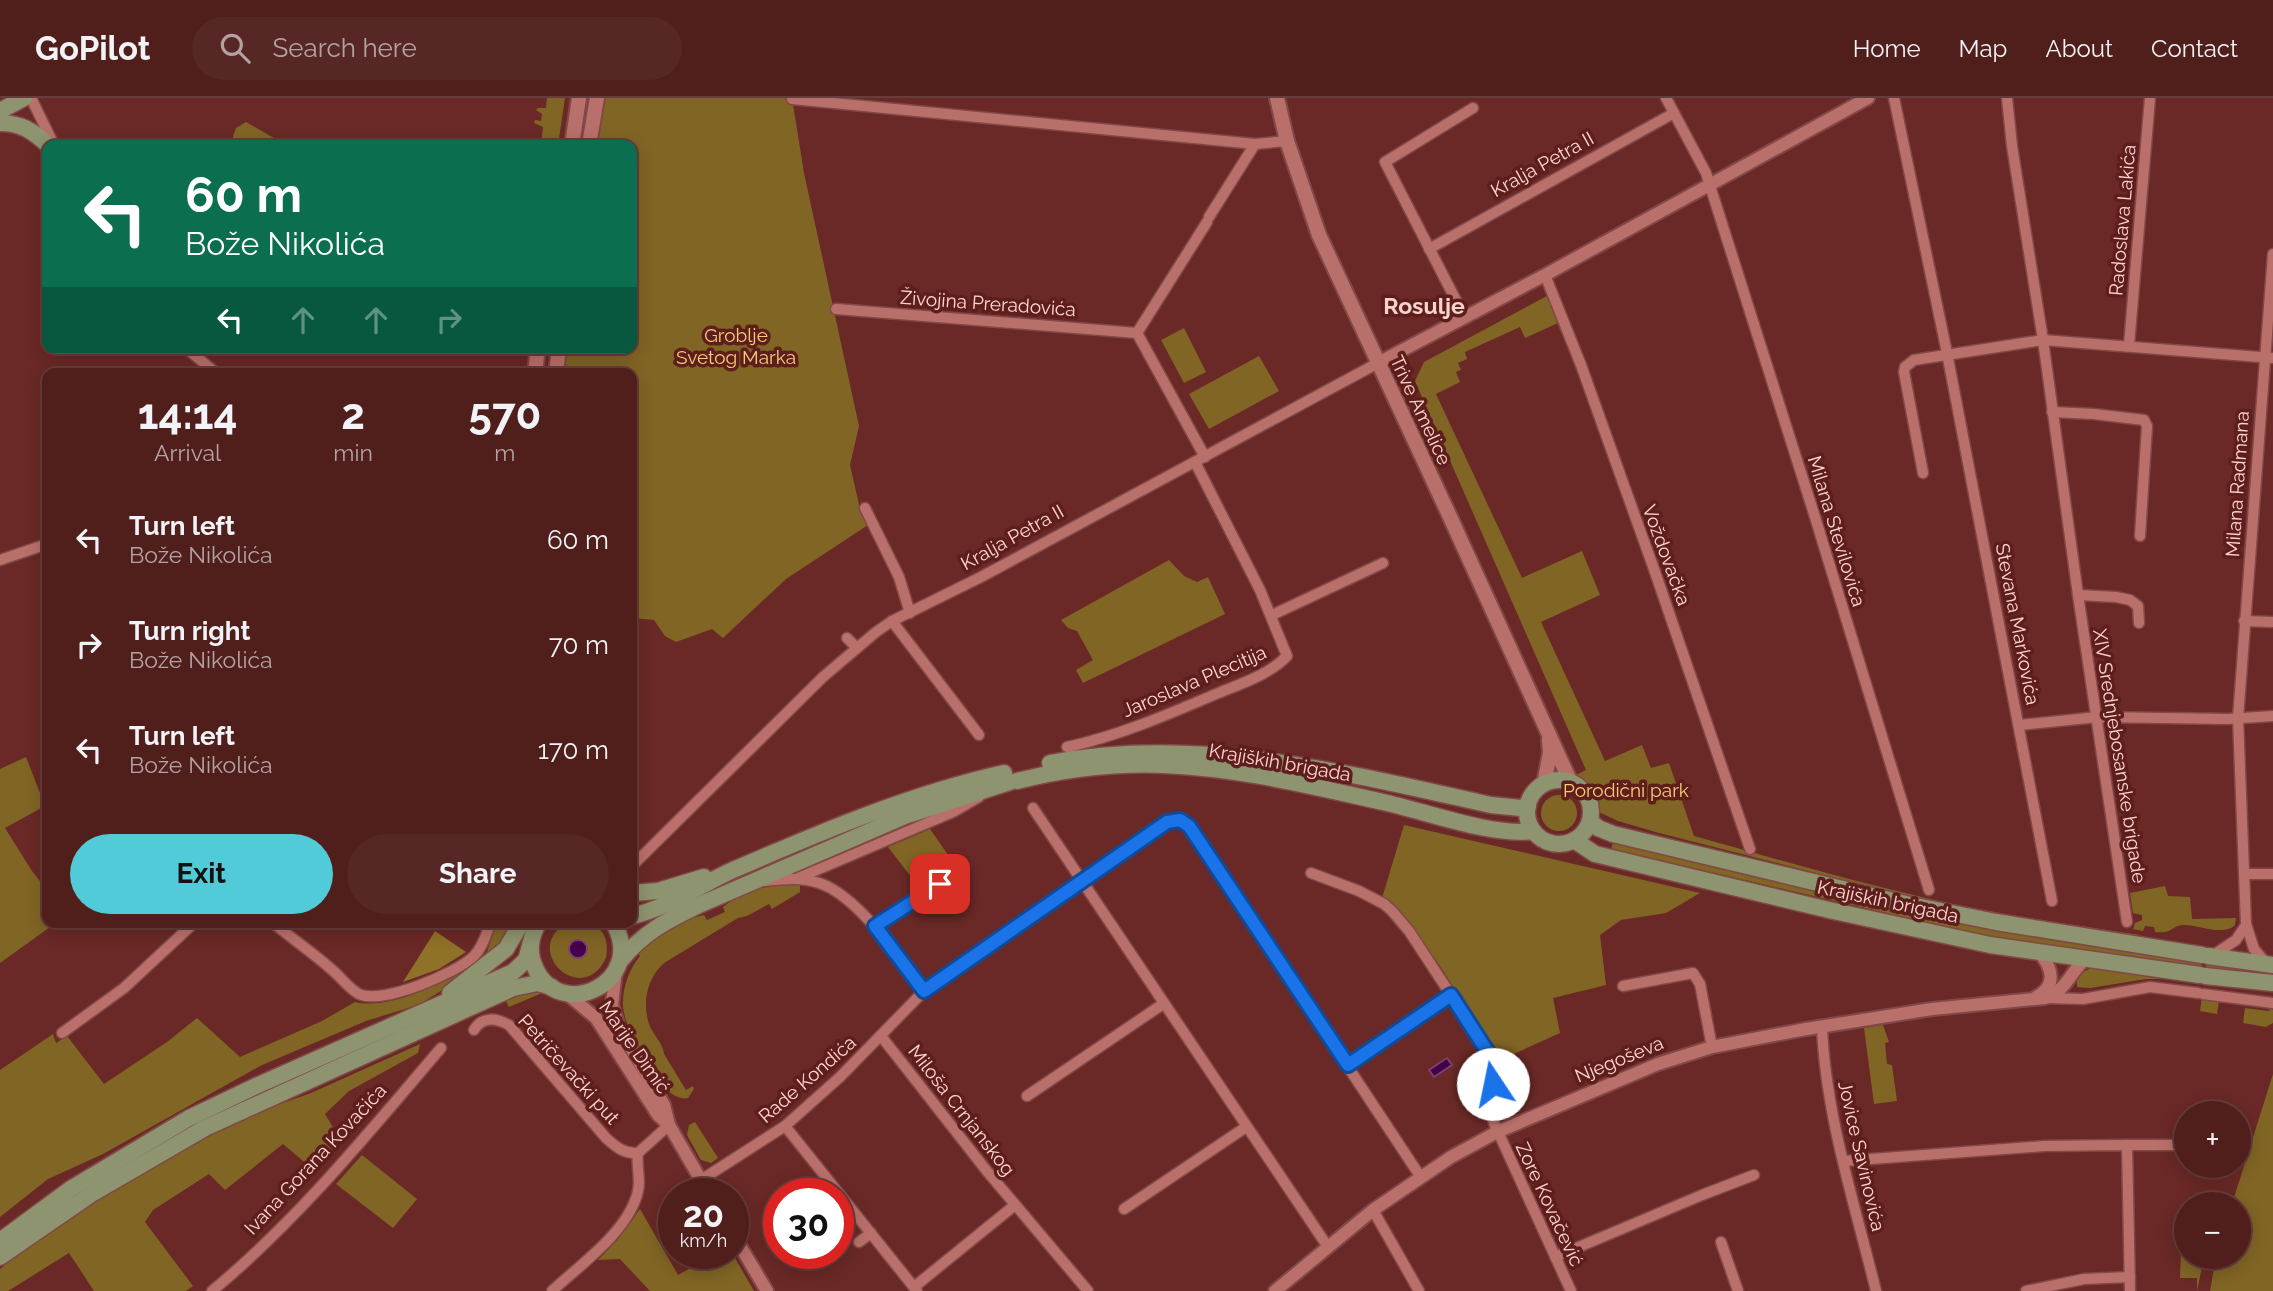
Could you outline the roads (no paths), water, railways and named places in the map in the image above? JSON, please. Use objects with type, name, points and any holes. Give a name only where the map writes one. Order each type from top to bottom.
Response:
[{"type":"main road","points":[[0,111],[24,98]]},
{"type":"main road","points":[[573,140],[579,98]]},
{"type":"main road","points":[[590,140],[597,98]]},
{"type":"main road","name":"Trive Amelice","points":[[1277,98],[1287,141],[1319,235],[1571,783]]},
{"type":"main road","points":[[0,123],[18,124],[42,140]]},
{"type":"main road","name":"Trive Amelice","points":[[1544,785],[1550,753],[1548,732]]},
{"type":"main road","name":"Krajiških brigada","points":[[0,1257],[93,1193],[205,1128],[513,988],[538,983],[559,990],[586,993],[595,990],[604,985],[641,937],[699,905],[905,816],[1008,779],[1097,755],[1240,756],[1320,768],[1492,805],[1521,808],[1528,806]]},
{"type":"main road","name":"Krajiških brigada","points":[[637,914],[657,908],[730,872],[812,837],[927,792],[1081,768],[1163,765],[1248,775],[1381,802],[1507,832],[1533,831],[1548,842],[1556,844],[1574,841],[1595,854],[1929,932],[2085,959],[2273,983]]},
{"type":"main road","points":[[1533,831],[1529,823],[1528,806],[1532,796],[1544,785],[1556,781],[1571,783],[1583,792],[1589,801],[1590,821],[1587,829],[1574,841]]},
{"type":"main road","name":"Krajiških brigada","points":[[1590,821],[1598,828],[1613,834],[1906,904],[1996,922],[2270,965]]},
{"type":"main road","points":[[637,893],[658,891],[730,872]]},
{"type":"main road","points":[[416,1016],[495,960],[506,949],[518,928]]},
{"type":"main road","points":[[0,1241],[72,1188],[162,1133],[256,1086],[513,972],[526,960],[536,928]]},
{"type":"main road","points":[[616,928],[622,948],[618,965]]},
{"type":"main road","points":[[531,942],[535,968],[545,982],[559,990]]},
{"type":"street","points":[[31,98],[52,140]]},
{"type":"street","points":[[1666,98],[1704,169],[1709,184]]},
{"type":"street","name":"Kralja Petra II","points":[[637,861],[823,677],[856,647],[892,621],[1545,275],[1868,98]]},
{"type":"street","name":"Stevana Markovića","points":[[1894,98],[1947,353],[2052,901]]},
{"type":"street","name":"XIV Srednjebosanske brigade","points":[[2007,98],[2127,922]]},
{"type":"street","name":"Radoslava Lakića","points":[[2129,345],[2150,98]]},
{"type":"street","points":[[792,99],[1255,144],[1287,141]]},
{"type":"street","points":[[1464,316],[1385,162],[1473,108]]},
{"type":"street","name":"Kralja Petra II","points":[[1429,249],[1674,113]]},
{"type":"street","points":[[1205,457],[1137,332],[1255,144]]},
{"type":"street","name":"Milana Stevilovića","points":[[1709,184],[1815,517],[1929,890]]},
{"type":"street","name":"Milana Radmana","points":[[2270,965],[2254,949],[2246,924],[2238,718],[2244,621],[2269,357],[2273,254]]},
{"type":"street","name":"Voždovačka","points":[[1545,275],[1581,365],[1646,546],[1751,849]]},
{"type":"street","name":"Živojina Preradovića","points":[[836,309],[1137,332]]},
{"type":"street","points":[[1923,473],[1904,372],[1905,367],[1914,360],[2043,340],[2269,357]]},
{"type":"street","points":[[193,354],[210,368]]},
{"type":"street","points":[[2052,412],[2144,420],[2147,426],[2140,536]]},
{"type":"street","name":"Jaroslava Plecitija","points":[[1067,747],[1096,741],[1170,713],[1279,665],[1287,656],[1272,615],[1195,462]]},
{"type":"street","points":[[865,508],[899,577],[911,612]]},
{"type":"street","points":[[0,560],[42,546]]},
{"type":"street","points":[[1272,615],[1383,563]]},
{"type":"street","name":"XIV Srednjebosanske brigade","points":[[2078,595],[2130,600],[2138,606],[2139,623]]},
{"type":"street","points":[[892,621],[979,736]]},
{"type":"street","points":[[2244,621],[2273,622]]},
{"type":"street","points":[[848,638],[856,647]]},
{"type":"street","points":[[2020,725],[2098,717],[2273,716]]},
{"type":"street","points":[[754,882],[798,878],[963,807],[1008,779]]},
{"type":"street","points":[[1033,808],[1328,1247]]},
{"type":"street","name":"Rade Kondića","points":[[704,1178],[785,1126],[840,1077],[924,991],[1167,822],[1176,819],[1185,822],[1348,1065]]},
{"type":"street","points":[[829,887],[829,876],[835,862]]},
{"type":"street","name":"Zore Kovačević","points":[[1311,873],[1359,891],[1384,904],[1409,931],[1492,1060],[1491,1111],[1497,1132],[1571,1291]]},
{"type":"street","points":[[2245,874],[2273,874]]},
{"type":"street","points":[[798,878],[829,887],[875,926],[924,991]]},
{"type":"street","points":[[875,926],[940,884]]},
{"type":"street","points":[[2207,956],[2236,940],[2246,924]]},
{"type":"street","points":[[62,1033],[124,988],[189,928]]},
{"type":"street","points":[[280,928],[331,968],[355,991],[369,996],[396,992],[451,972],[479,950],[488,928]]},
{"type":"street","points":[[2032,998],[2045,992],[2051,979],[2047,961],[2039,952]]},
{"type":"street","points":[[2045,998],[2061,990],[2074,969],[2085,959]]},
{"type":"street","name":"Marije Dimić","points":[[618,965],[612,999],[615,1018],[664,1105],[669,1125],[700,1178]]},
{"type":"street","points":[[1623,986],[1693,973],[1700,984],[1712,1046]]},
{"type":"street","name":"Njegoševa","points":[[1275,1291],[1420,1175],[1497,1132],[1632,1074],[1712,1046],[1909,1012],[2032,998],[2083,999],[2150,987],[2273,1003]]},
{"type":"street","name":"Marije Dimić","points":[[559,990],[596,1018],[658,1115],[669,1125]]},
{"type":"street","points":[[1420,1175],[1348,1065],[1451,995]]},
{"type":"street","points":[[1027,1096],[1163,1004]]},
{"type":"street","name":"Petričevački put","points":[[474,1030],[481,1022],[494,1019],[509,1025],[606,1138],[620,1150],[638,1153]]},
{"type":"street","name":"Jovice Savinovića","points":[[1822,1028],[1825,1073],[1876,1291]]},
{"type":"street","name":"Miloša Crnjanskog","points":[[881,1036],[1015,1205],[1088,1291]]},
{"type":"street","name":"Ivana Gorana Kovačića","points":[[212,1291],[233,1274],[315,1190],[440,1048]]},
{"type":"street","points":[[552,1291],[608,1239],[631,1212],[639,1187],[638,1153],[669,1125]]},
{"type":"street","name":"Miloša Crnjanskog","points":[[785,1126],[916,1289],[1015,1205]]},
{"type":"street","points":[[1124,1209],[1246,1127]]},
{"type":"street","points":[[2127,1145],[2130,1291]]},
{"type":"street","points":[[1844,1161],[2044,1146],[2174,1145]]},
{"type":"street","points":[[1555,1257],[1754,1175]]},
{"type":"street","points":[[1373,1210],[1419,1291]]},
{"type":"street","points":[[859,1242],[871,1233]]},
{"type":"street","points":[[1721,1242],[1738,1291]]},
{"type":"street","points":[[749,1261],[767,1291]]},
{"type":"street","points":[[2026,1291],[2084,1279],[2130,1277]]},
{"type":"district","name":"Rosulje","points":[[1424,305]]},
{"type":"park label","name":"Groblje Svetog Marka","points":[[736,346]]},
{"type":"park label","name":"Porodični park","points":[[1626,790]]}]
